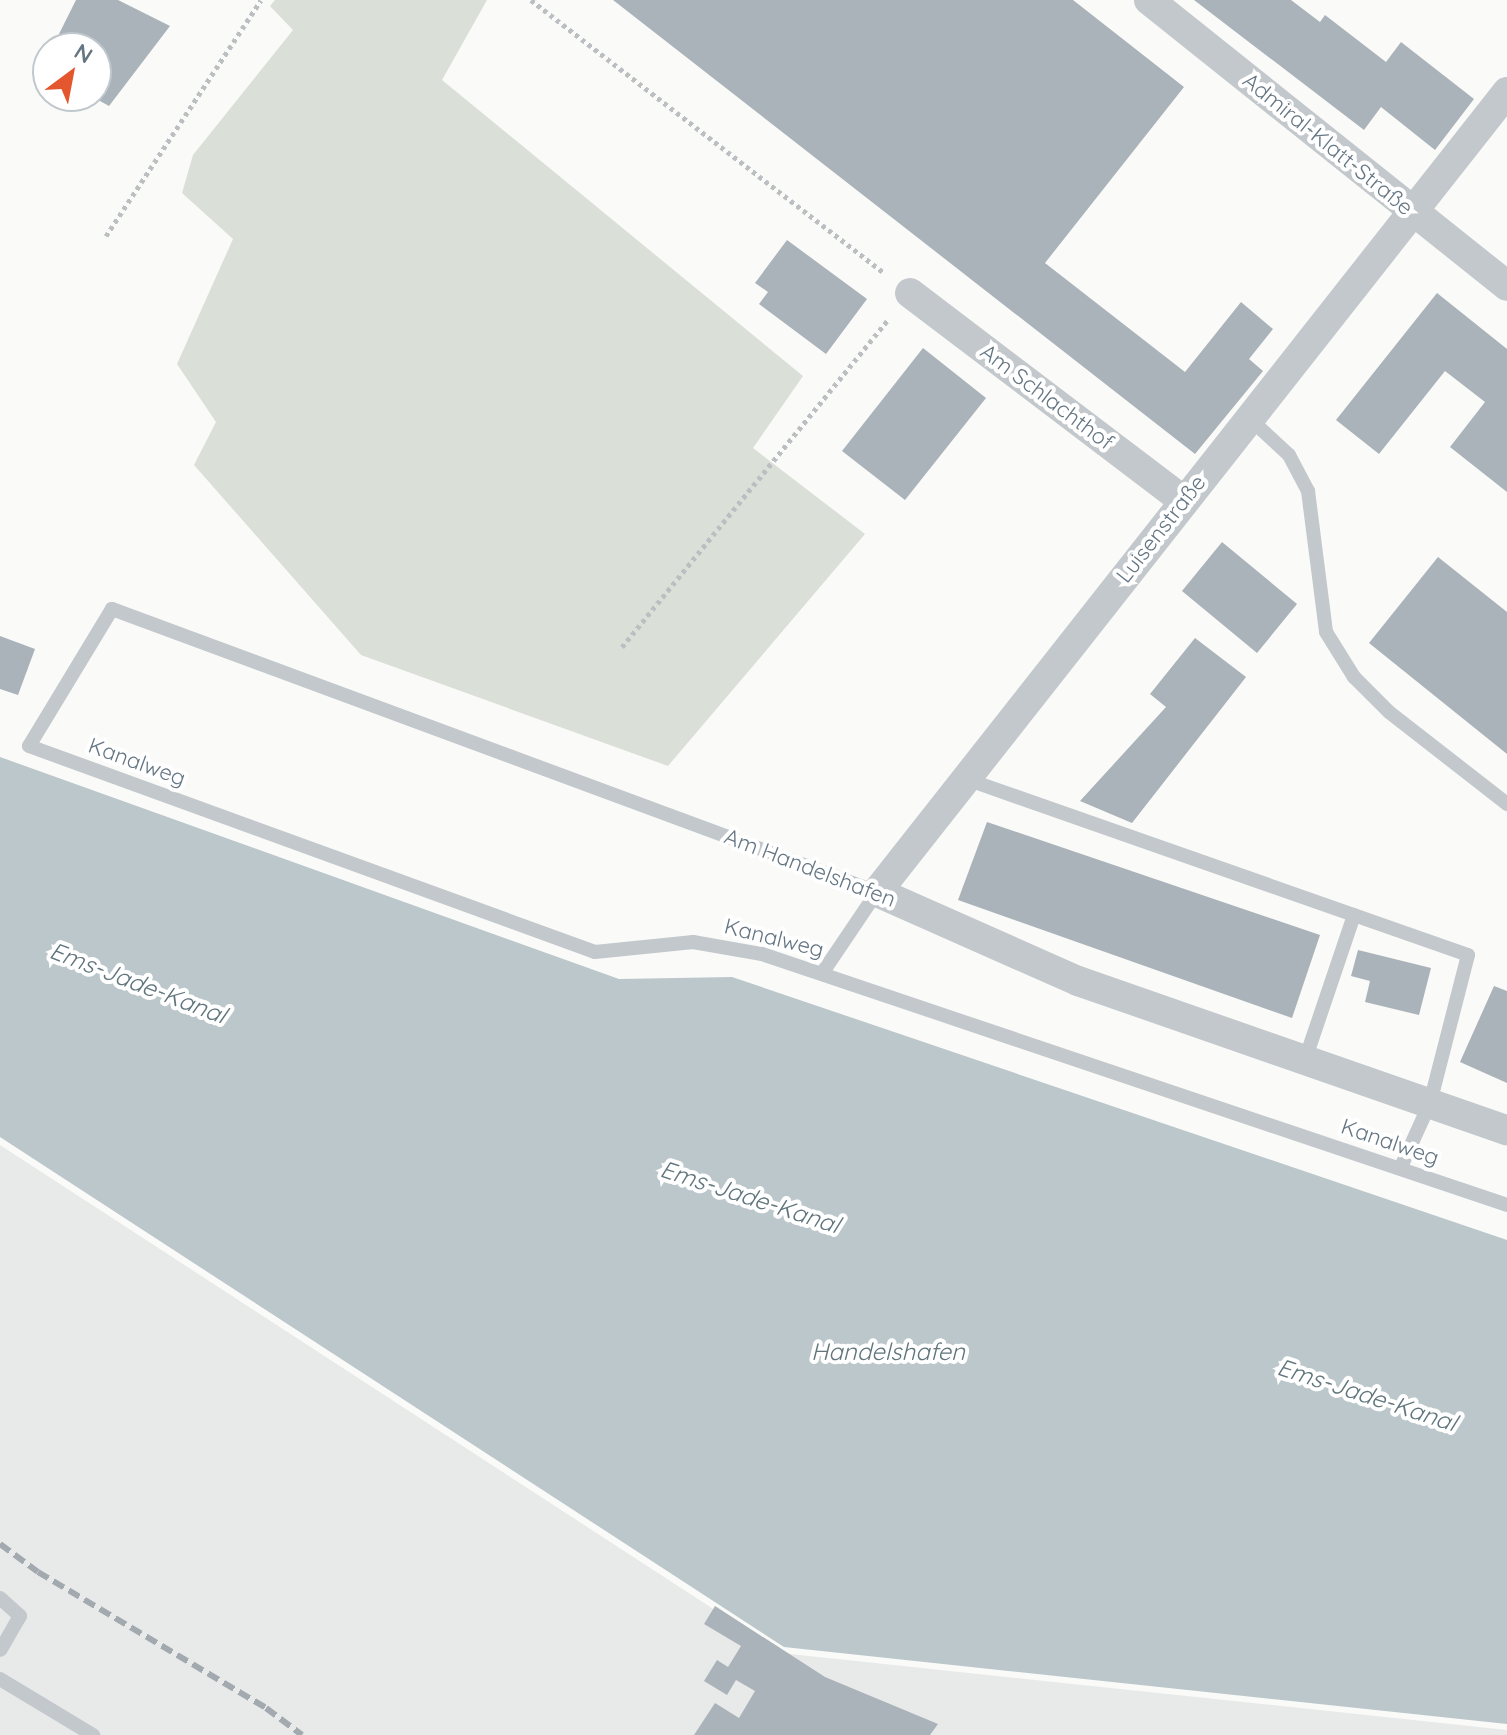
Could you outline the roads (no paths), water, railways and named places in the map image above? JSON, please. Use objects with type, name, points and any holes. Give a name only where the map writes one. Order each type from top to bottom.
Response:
[{"type":"street","name":"Admiral-Klatt-Straße","points":[[1149,0],[1507,286]]},
{"type":"street","name":"Luisenstraße","points":[[877,892],[1410,210],[1507,92]]},
{"type":"street","name":"Am Schlachthof","points":[[910,293],[1184,501]]},
{"type":"street","name":"Am Handelshafen","points":[[877,892],[1078,981],[1507,1130]]},
{"type":"lane","points":[[1249,417],[1289,455],[1308,491],[1326,632],[1354,677],[1389,712],[1507,804]]},
{"type":"lane","name":"Am Handelshafen","points":[[29,746],[112,609],[877,892]]},
{"type":"lane","name":"Kanalweg","points":[[29,746],[595,952],[693,942],[823,972],[1507,1205]]},
{"type":"lane","points":[[966,779],[1468,955],[1430,1103],[1400,1169]]},
{"type":"lane","name":"Luisenstraße","points":[[823,972],[877,892]]},
{"type":"lane","points":[[1305,1060],[1354,915]]},
{"type":"lane","points":[[0,1598],[20,1616],[0,1650]]},
{"type":"lane","points":[[0,1679],[93,1735]]},
{"type":"water","name":"Handelshafen","points":[[0,757],[619,979],[732,977],[1507,1240],[1507,1724],[784,1647],[0,1137]]},
{"type":"railway","points":[[0,1544],[38,1572],[266,1708],[302,1735]]},
{"type":"water label","name":"Ems-Jade-Kanal","points":[[138,983]]},
{"type":"water label","name":"Ems-Jade-Kanal","points":[[750,1197]]},
{"type":"water label","name":"Ems-Jade-Kanal","points":[[1367,1395]]}]
